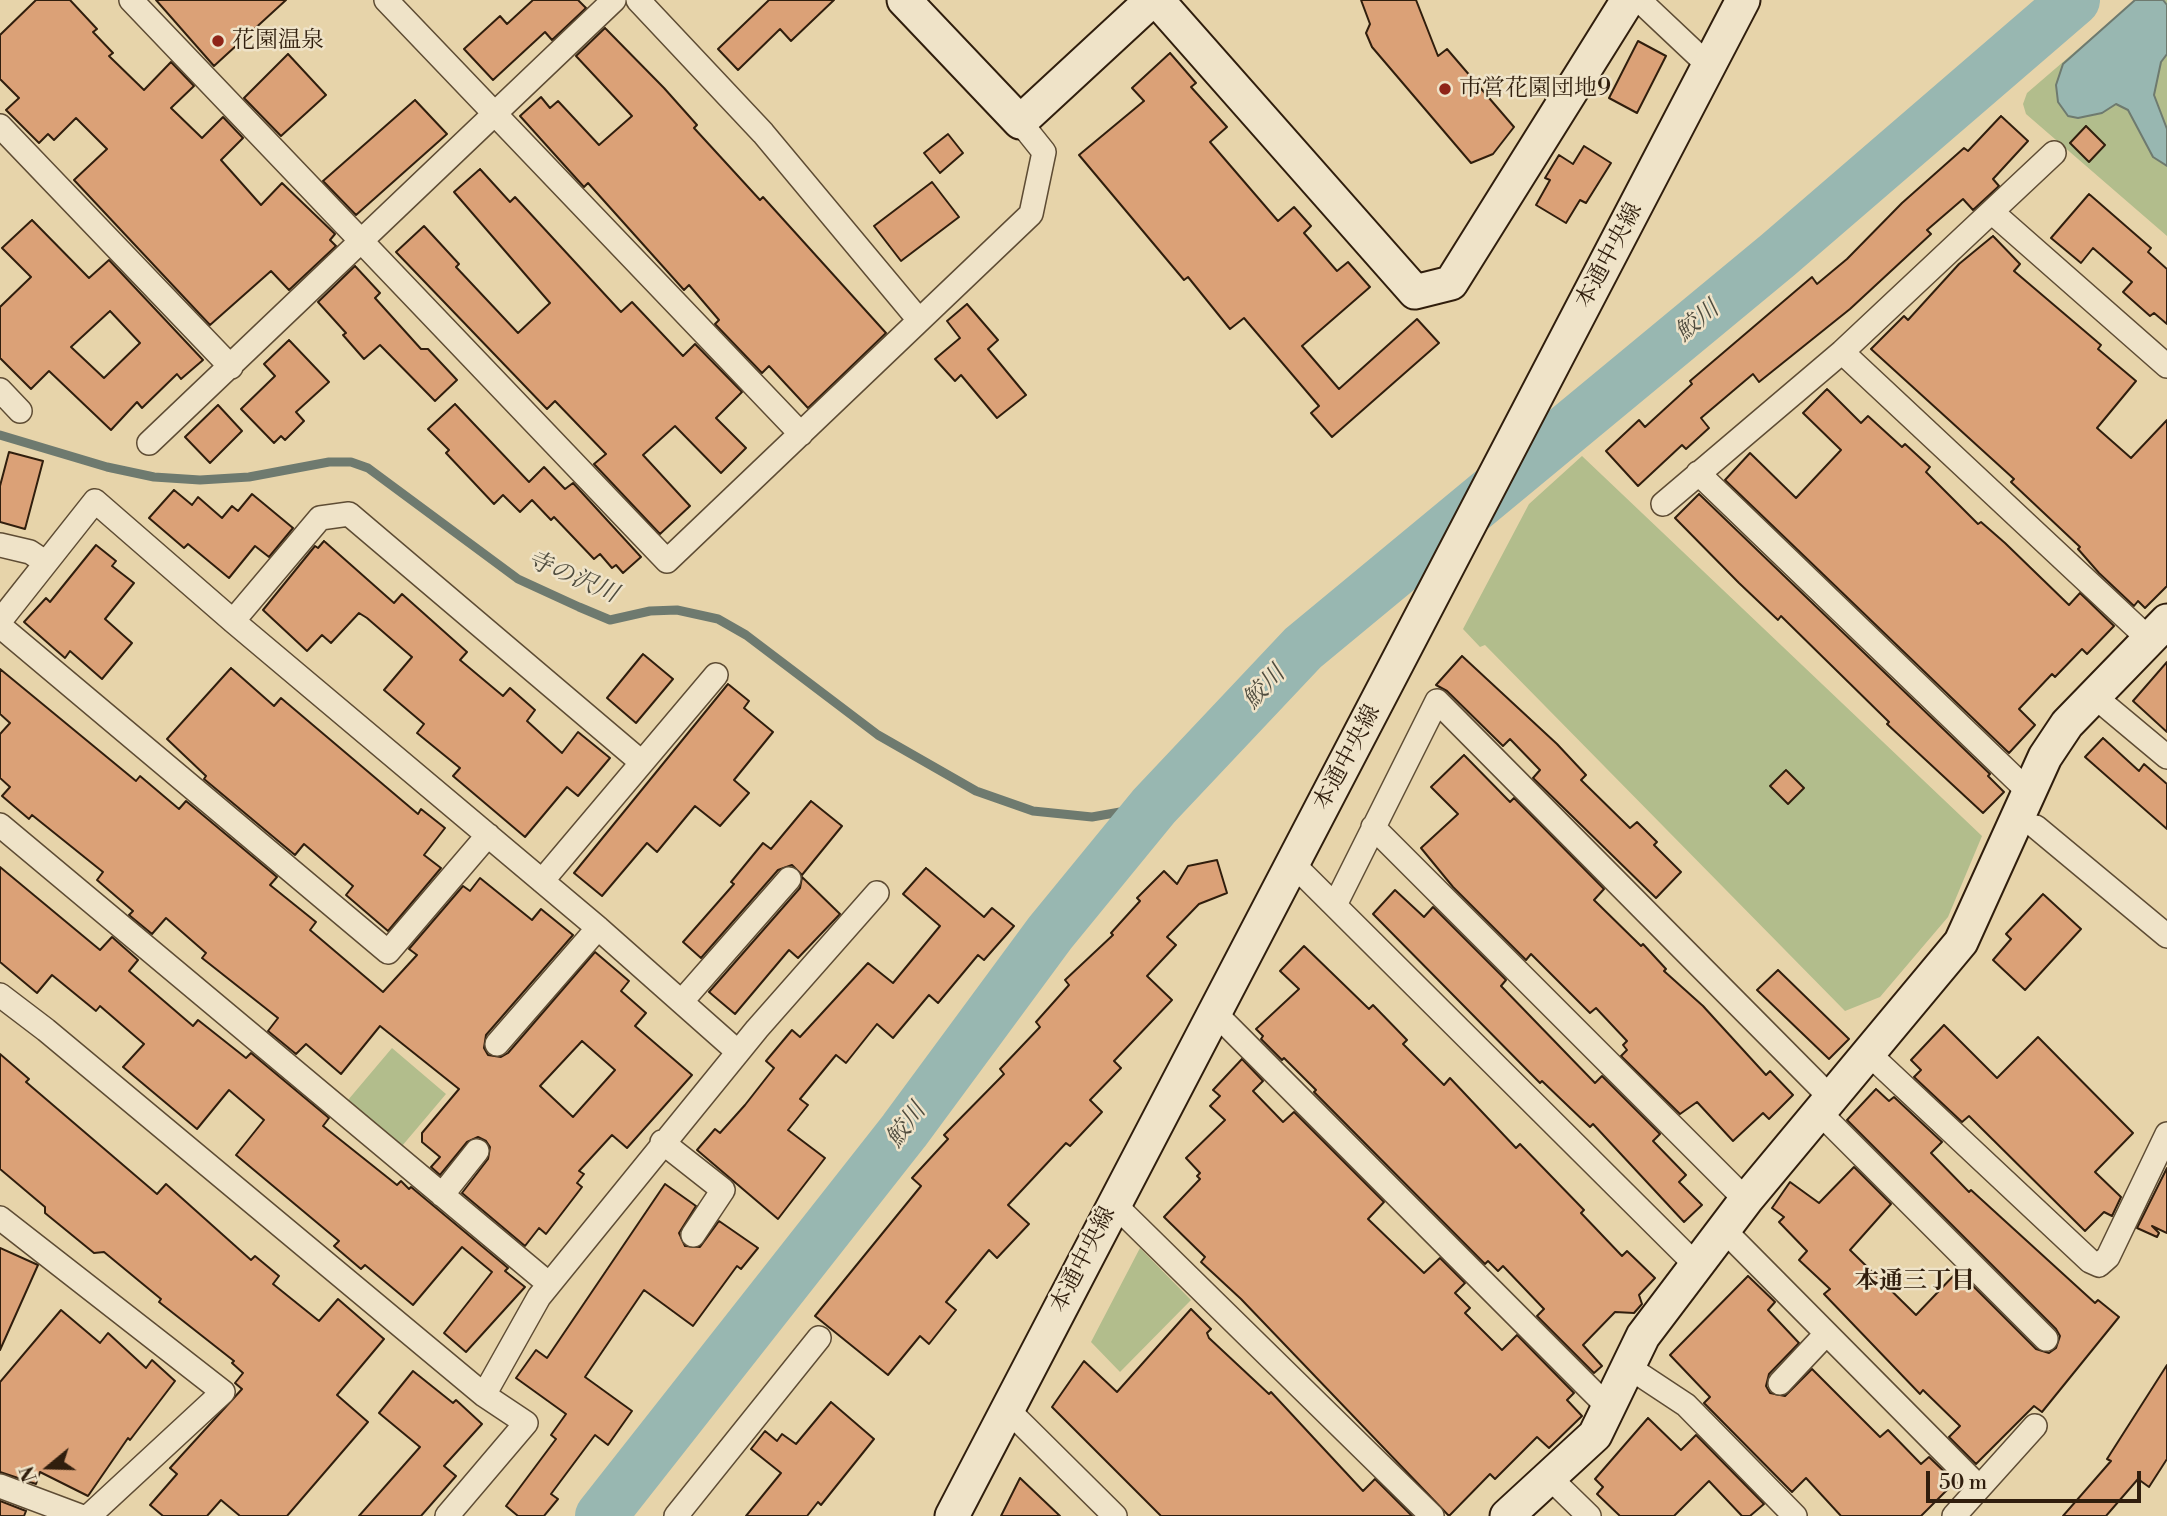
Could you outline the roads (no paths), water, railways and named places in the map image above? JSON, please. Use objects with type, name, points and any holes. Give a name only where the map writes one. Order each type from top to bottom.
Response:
[{"type":"street","points":[[131,0],[364,240],[667,561],[1031,214],[1044,152],[1020,122],[904,0]]},
{"type":"street","points":[[386,0],[801,434]]},
{"type":"street","points":[[149,443],[614,0]]},
{"type":"street","points":[[638,0],[763,133],[919,320]]},
{"type":"street","points":[[1020,122],[1154,0],[1415,292],[1451,283],[1628,0]]},
{"type":"street","points":[[1639,0],[1705,73]]},
{"type":"street","name":"本通中央線","points":[[951,1516],[1743,0]]},
{"type":"street","points":[[0,127],[231,367]]},
{"type":"street","points":[[1663,504],[1842,352],[2054,153]]},
{"type":"street","points":[[1993,213],[2167,366]]},
{"type":"street","points":[[1507,1516],[1595,1435],[1643,1336],[1746,1200],[1867,1052],[1961,943],[2045,757],[2067,724],[2160,633],[1842,352]]},
{"type":"street","points":[[0,390],[20,411]]},
{"type":"street","points":[[1698,473],[2031,793]]},
{"type":"street","points":[[0,621],[95,501],[233,621],[598,928],[738,1052]]},
{"type":"street","points":[[233,621],[320,519],[349,514],[640,761]]},
{"type":"street","points":[[0,545],[30,552],[46,562]]},
{"type":"street","points":[[0,626],[388,952],[488,835]]},
{"type":"street","points":[[542,881],[640,761],[716,675]]},
{"type":"street","points":[[2094,696],[2167,757]]},
{"type":"street","points":[[1336,904],[1437,701],[2046,1339]]},
{"type":"street","points":[[0,825],[549,1284]]},
{"type":"street","points":[[1373,827],[1746,1200]]},
{"type":"street","points":[[2036,827],[2167,936]]},
{"type":"street","points":[[1299,852],[1336,904],[1697,1266]]},
{"type":"street","points":[[682,1001],[789,879]]},
{"type":"street","points":[[484,1395],[549,1284],[662,1142],[877,893]]},
{"type":"street","points":[[497,1044],[598,928]]},
{"type":"street","points":[[0,995],[46,1030],[484,1395],[526,1423],[447,1516]]},
{"type":"street","points":[[1215,1013],[1608,1407]]},
{"type":"street","points":[[1867,1052],[2090,1261],[2099,1265],[2108,1257],[2167,1134]]},
{"type":"street","points":[[662,1142],[723,1191],[693,1235]]},
{"type":"street","points":[[442,1195],[477,1151]]},
{"type":"street","points":[[1113,1203],[1432,1516]]},
{"type":"street","points":[[0,1218],[223,1392],[89,1516]]},
{"type":"street","points":[[1724,1230],[1979,1487]]},
{"type":"street","points":[[1780,1383],[1826,1334]]},
{"type":"street","points":[[676,1516],[819,1338]]},
{"type":"street","points":[[1627,1366],[1686,1405],[1795,1516]]},
{"type":"street","points":[[1007,1409],[1115,1516]]},
{"type":"street","points":[[1954,1516],[2035,1426]]},
{"type":"street","points":[[1549,1477],[1589,1516]]},
{"type":"street","points":[[0,1486],[80,1516]]},
{"type":"water","points":[[2135,0],[2163,0],[2167,5],[2167,54],[2161,62],[2154,95],[2167,129],[2167,166],[2153,157],[2128,110],[2116,104],[2102,113],[2078,118],[2068,116],[2058,102],[2056,85],[2063,64]]},
{"type":"waterway","name":"鮫川","points":[[601,1516],[904,1131],[1050,933],[1154,806],[1303,648],[1778,255],[2074,0]]},
{"type":"waterway","name":"寺の沢川","points":[[0,435],[107,467],[154,477],[200,480],[249,477],[329,462],[351,462],[368,468],[518,579],[579,607],[610,620],[650,611],[677,610],[718,619],[746,635],[878,735],[976,791],[1033,811],[1092,817],[1154,806]]},
{"type":"place","name":"花園温泉","points":[[218,41]]},
{"type":"place","name":"市営花園団地9","points":[[1445,89]]},
{"type":"district","name":"本通三丁目","points":[[1915,1282]]}]
